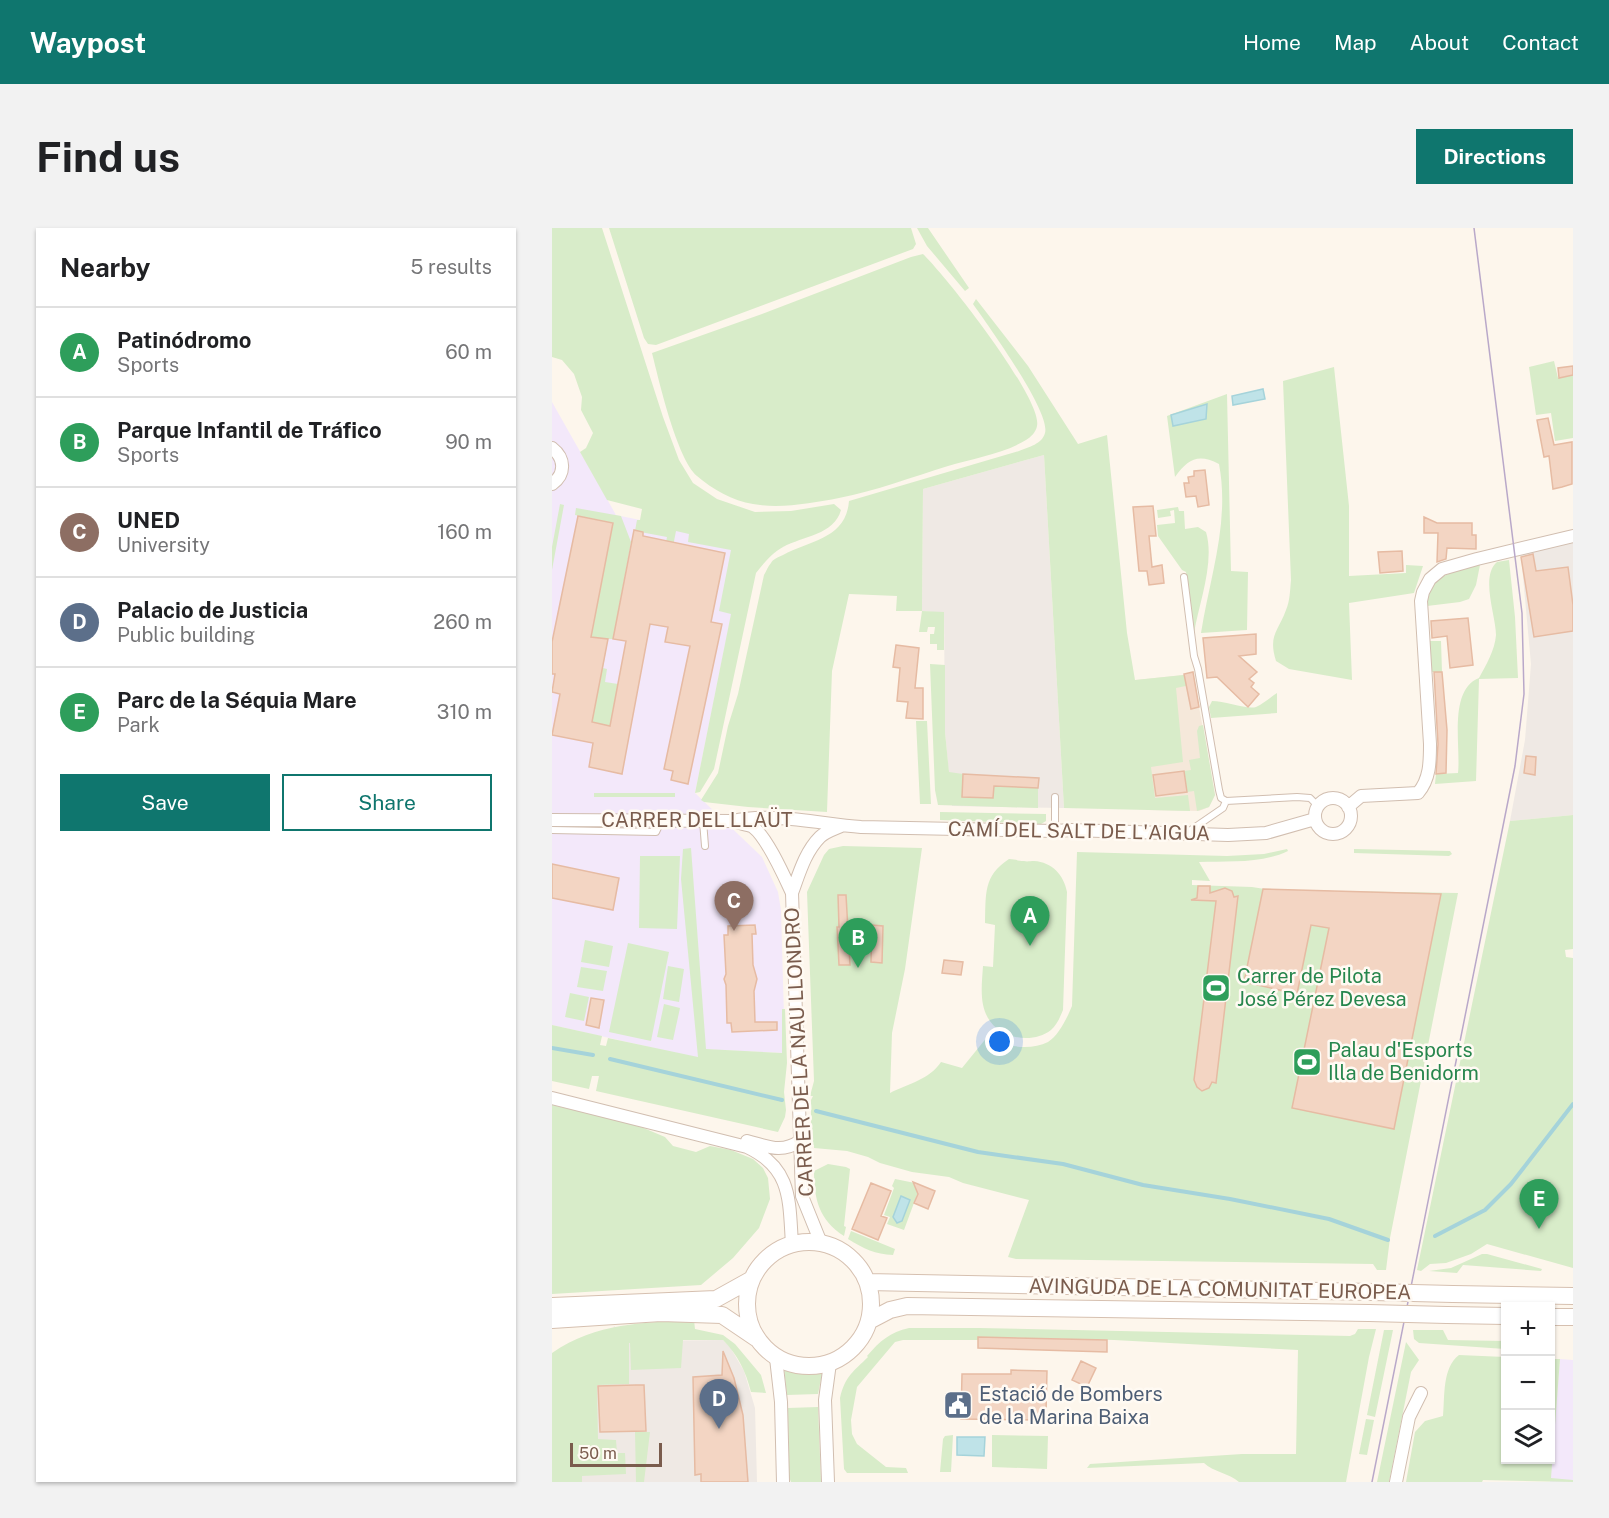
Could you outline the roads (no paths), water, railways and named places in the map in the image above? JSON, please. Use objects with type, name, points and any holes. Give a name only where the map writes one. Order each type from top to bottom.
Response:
[{"type":"main road","points":[[552,1320],[661,1313],[722,1315],[756,1338],[776,1358],[794,1365],[812,1367],[830,1363],[848,1353],[861,1339],[869,1321],[871,1301],[867,1282],[857,1264],[841,1250],[821,1243],[792,1244],[776,1252],[762,1263],[752,1279],[747,1299],[748,1319],[756,1338]]},
{"type":"main road","points":[[552,1306],[716,1299],[752,1279]]},
{"type":"main road","name":"AVINGUDA DE LA COMUNITAT EUROPEA","points":[[867,1282],[1573,1296]]},
{"type":"main road","name":"AVINGUDA DE LA COMUNITAT EUROPEA","points":[[869,1321],[890,1310],[907,1306],[1501,1316]]},
{"type":"main road","points":[[1555,1317],[1573,1317]]},
{"type":"street","points":[[552,448],[557,452],[563,464],[560,476],[552,484]]},
{"type":"street","points":[[1348,807],[1361,796],[1418,793],[1423,787],[1430,765],[1430,744],[1421,601],[1430,579],[1442,569],[1477,558],[1573,536]]},
{"type":"street","points":[[1327,799],[1339,800],[1348,807],[1349,824],[1341,832],[1332,834],[1323,831],[1315,819],[1318,806],[1327,799]]},
{"type":"street","name":"CARRER DEL LLAÜT","points":[[552,820],[803,819],[841,826]]},
{"type":"street","name":"CAMÍ DEL SALT DE L'AIGUA","points":[[841,826],[1185,834],[1266,833],[1315,819]]},
{"type":"street","name":"CARRER DE LA NAU LLONDRO","points":[[732,821],[753,827],[780,868],[792,893]]},
{"type":"street","name":"CARRER DE LA NAU LLONDRO","points":[[821,1243],[802,1196],[792,893],[812,846],[821,836],[841,826]]},
{"type":"street","points":[[552,1098],[747,1147],[762,1154],[773,1163],[782,1178],[789,1198],[792,1244]]},
{"type":"street","points":[[684,1131],[695,1128],[779,1149],[790,1147],[800,1141]]},
{"type":"street","points":[[776,1358],[781,1402],[783,1482]]},
{"type":"street","points":[[828,1482],[825,1400],[830,1363]]},
{"type":"street","points":[[1396,1482],[1409,1417],[1421,1393]]},
{"type":"lane","points":[[1184,577],[1194,656],[1221,798],[1226,801],[1310,798],[1318,806]]},
{"type":"lane","points":[[1055,797],[1055,831]]},
{"type":"lane","points":[[1185,834],[1223,808],[1226,801]]},
{"type":"lane","points":[[552,830],[656,832],[662,820]]},
{"type":"lane","points":[[702,821],[705,846]]},
{"type":"water","points":[[1263,389],[1265,399],[1233,405],[1232,396]]},
{"type":"water","points":[[1207,404],[1206,419],[1173,426],[1171,415]]},
{"type":"water","points":[[901,1196],[910,1200],[902,1221],[897,1223],[893,1217]]},
{"type":"water","points":[[957,1437],[985,1437],[984,1456],[957,1455]]},
{"type":"waterway","points":[[552,1048],[593,1055]]},
{"type":"waterway","points":[[610,1059],[782,1100]]},
{"type":"waterway","points":[[1435,1236],[1485,1210],[1511,1184],[1573,1104]]},
{"type":"waterway","points":[[816,1111],[978,1152],[1063,1164],[1143,1185],[1230,1199],[1329,1219],[1388,1240]]},
{"type":"tram line","points":[[1372,1482],[1515,766],[1524,694],[1522,613],[1474,228]]},
{"type":"place","name":"UNED","points":[[734,931]]},
{"type":"place","name":"Patinódromo","points":[[1030,946]]},
{"type":"place","name":"Parque Infantil de Tráfico","points":[[858,968]]},
{"type":"place","name":"Carrer de Pilota José Pérez Devesa","points":[[1216,988]]},
{"type":"place","name":"Palau d'Esports Illa de Benidorm","points":[[1307,1062]]},
{"type":"place","name":"Parc de la Séquia Mare","points":[[1539,1229]]},
{"type":"place","name":"Estació de Bombers de la Marina Baixa","points":[[958,1405]]},
{"type":"place","name":"Palacio de Justicia","points":[[719,1429]]}]
